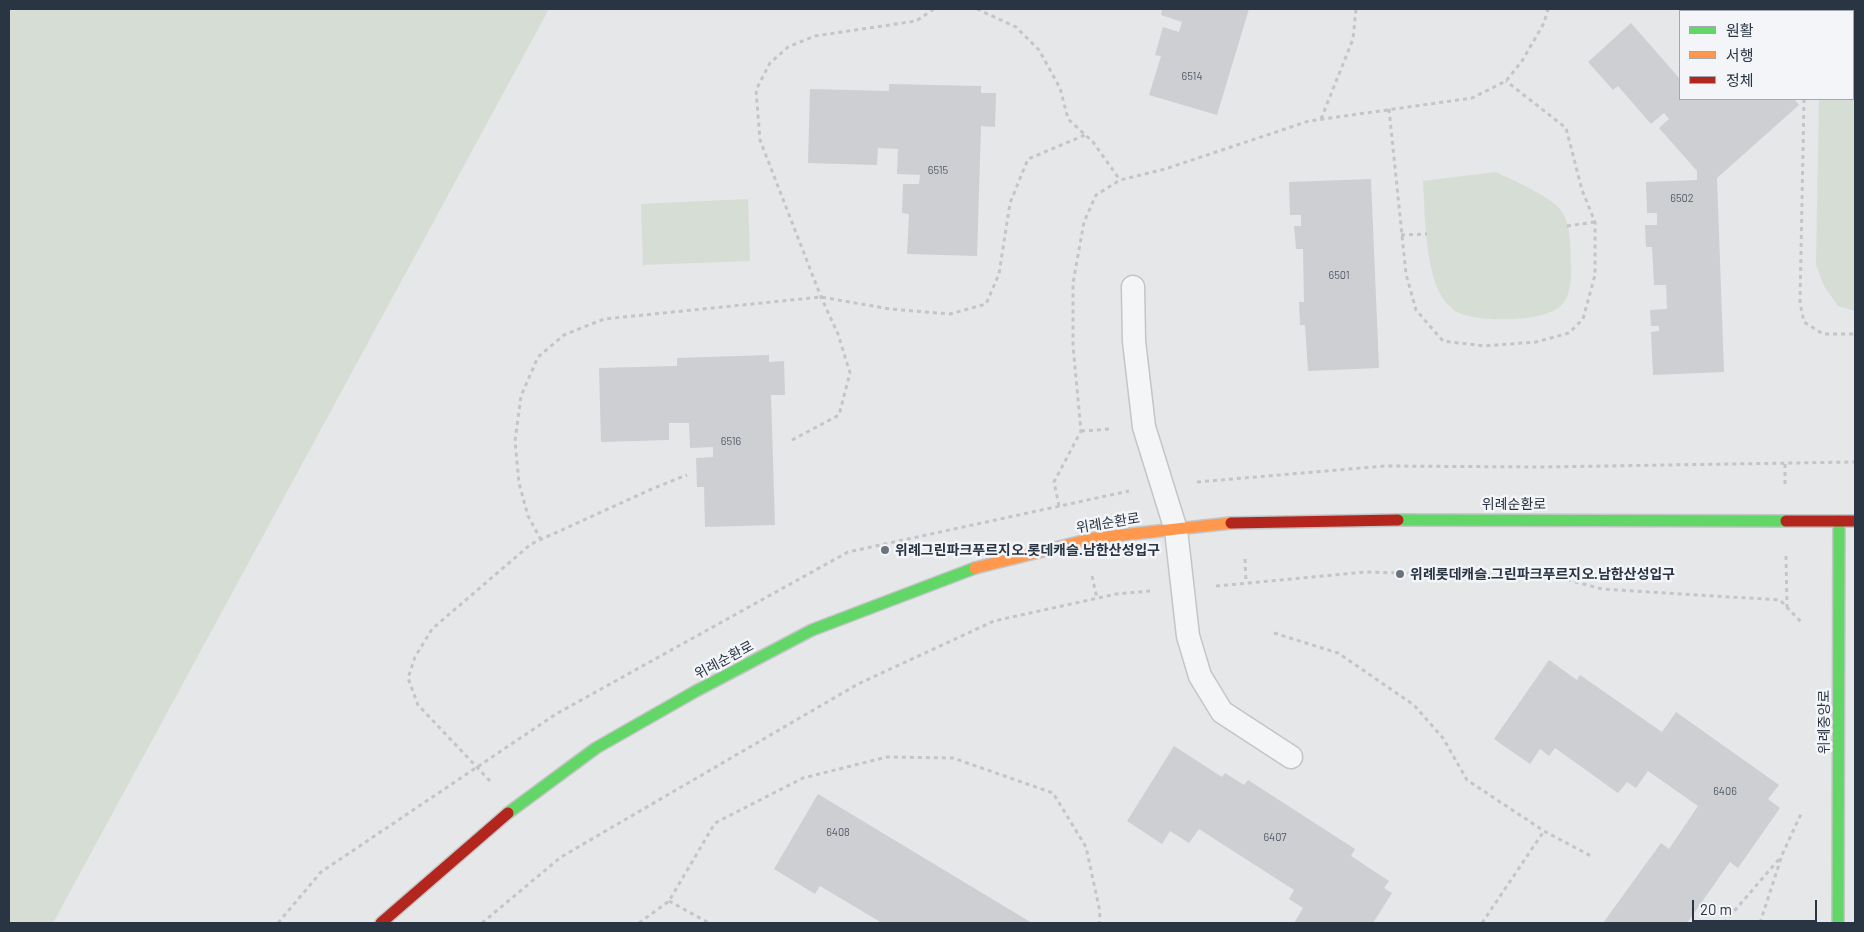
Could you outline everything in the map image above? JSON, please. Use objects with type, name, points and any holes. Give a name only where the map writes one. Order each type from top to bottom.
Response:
[{"type":"street","name":"위례순환로","points":[[382,923],[515,806],[596,748],[696,691],[812,630],[975,568],[1096,538],[1244,522],[1410,520],[1855,521]]},
{"type":"street","name":"위례중앙로","points":[[1838,923],[1839,521]]},
{"type":"lane","points":[[1132,287],[1134,341],[1144,427],[1176,530],[1188,636],[1200,676],[1222,712],[1291,757]]},
{"type":"path","points":[[792,440],[839,415],[850,373],[838,334],[820,298],[760,140],[756,90],[770,63],[788,48],[815,36],[916,21],[934,9]]},
{"type":"path","points":[[977,9],[1016,27],[1039,50],[1060,88],[1068,119],[1093,142],[1120,180]]},
{"type":"path","points":[[1320,120],[1353,39],[1356,9]]},
{"type":"path","points":[[1548,9],[1544,23],[1522,60],[1506,81],[1472,98],[1309,121],[1165,169],[1120,180],[1096,195],[1084,222],[1073,282],[1074,346],[1081,430],[1054,482],[1059,506],[1162,485],[1385,466],[1553,467],[1855,462]]},
{"type":"path","points":[[1389,109],[1406,274],[1416,310],[1443,341],[1484,346],[1536,342],[1569,333],[1583,319],[1595,275],[1595,222],[1582,190],[1566,128],[1506,81]]},
{"type":"path","points":[[1804,100],[1800,302],[1804,322],[1823,334],[1855,334]]},
{"type":"path","points":[[541,540],[528,516],[521,491],[515,441],[521,396],[538,357],[564,335],[604,319],[820,298],[890,309],[950,314],[986,304],[1000,274],[1010,203],[1028,159],[1085,135]]},
{"type":"path","points":[[1567,226],[1595,222]]},
{"type":"path","points":[[1401,235],[1427,234]]},
{"type":"path","points":[[515,806],[418,705],[408,678],[414,657],[432,629],[531,544],[687,475]]},
{"type":"path","points":[[482,923],[561,858],[858,684],[994,621],[1116,594],[1366,572],[1560,578],[1602,589],[1780,600],[1805,626]]},
{"type":"path","points":[[1274,634],[1338,653],[1414,705],[1443,738],[1467,780],[1544,831],[1593,857]]},
{"type":"path","points":[[639,923],[670,901],[715,823],[803,778],[887,757],[953,758],[1053,793],[1086,847],[1100,912],[1099,923]]},
{"type":"path","points":[[1760,923],[1782,855],[1804,806]]},
{"type":"path","points":[[1482,923],[1544,831]]},
{"type":"path","points":[[1724,923],[1782,855]]},
{"type":"path","points":[[670,901],[709,923]]},
{"type":"shaded area","points":[[9,9],[549,9],[53,923],[9,923]]},
{"type":"shaded area","points":[[1855,9],[1855,311],[1838,306],[1824,286],[1816,265],[1819,100],[1854,100],[1854,10],[1777,10]]},
{"type":"shaded area","points":[[1496,172],[1551,201],[1563,213],[1566,220],[1570,241],[1570,285],[1562,305],[1549,313],[1523,318],[1477,318],[1455,311],[1443,299],[1436,285],[1429,257],[1425,225],[1423,181]]},
{"type":"shaded area","points":[[748,199],[750,261],[643,265],[641,204]]},
{"type":"building","points":[[1162,9],[1249,9],[1217,115],[1149,95],[1161,56],[1155,55],[1163,27],[1179,32],[1182,22],[1161,15]]},
{"type":"building","points":[[1631,23],[1679,78],[1679,100],[1795,100],[1799,105],[1717,178],[1724,372],[1653,375],[1651,332],[1659,331],[1659,326],[1651,326],[1650,310],[1667,309],[1666,285],[1654,285],[1652,247],[1646,247],[1645,225],[1657,225],[1657,213],[1647,213],[1646,182],[1697,180],[1697,171],[1659,128],[1669,119],[1664,113],[1651,124],[1618,86],[1613,90],[1588,62]]},
{"type":"building","points":[[889,84],[981,86],[981,93],[996,93],[995,127],[981,126],[977,256],[907,254],[909,214],[902,213],[903,184],[919,184],[920,175],[897,174],[898,149],[878,148],[877,165],[808,163],[810,89],[889,91]]},
{"type":"building","points":[[1371,179],[1379,368],[1308,371],[1305,325],[1300,325],[1299,302],[1304,302],[1303,249],[1296,249],[1294,226],[1301,226],[1301,215],[1290,215],[1289,182]]},
{"type":"building","points":[[769,355],[769,362],[784,361],[785,395],[771,395],[775,525],[705,527],[704,487],[697,487],[696,458],[713,457],[713,447],[690,448],[689,423],[669,423],[669,440],[601,442],[599,368],[677,366],[677,358]]},
{"type":"building","points":[[1549,660],[1577,680],[1580,675],[1662,732],[1676,712],[1779,785],[1768,799],[1780,808],[1738,868],[1730,862],[1687,923],[1603,923],[1661,843],[1669,849],[1698,806],[1648,771],[1636,788],[1627,782],[1618,793],[1555,748],[1549,756],[1540,749],[1530,764],[1494,739]]},
{"type":"building","points":[[1174,746],[1222,777],[1225,773],[1244,785],[1248,780],[1355,849],[1351,856],[1389,881],[1384,888],[1392,893],[1373,923],[1294,923],[1303,908],[1289,899],[1294,890],[1199,829],[1189,843],[1170,831],[1162,844],[1127,821]]},
{"type":"building","points":[[818,794],[1032,923],[882,923],[820,886],[815,894],[774,869]]},
{"type":"traffic: fast","points":[[1398,520],[1786,521]]},
{"type":"traffic: fast","points":[[1838,923],[1839,521]]},
{"type":"traffic: fast","points":[[508,813],[596,748],[696,691],[812,630],[975,568]]},
{"type":"traffic: slow","points":[[975,568],[1095,538],[1231,523]]},
{"type":"traffic: jam","points":[[1231,523],[1398,520]]},
{"type":"traffic: jam","points":[[1786,521],[1855,521]]},
{"type":"traffic: jam","points":[[381,923],[508,813]]},
{"type":"place","name":"위례그린파크푸르지오.롯데캐슬.남한산성입구","points":[[885,550]]},
{"type":"place","name":"위례롯데캐슬.그린파크푸르지오.남한산성입구","points":[[1400,574]]}]
